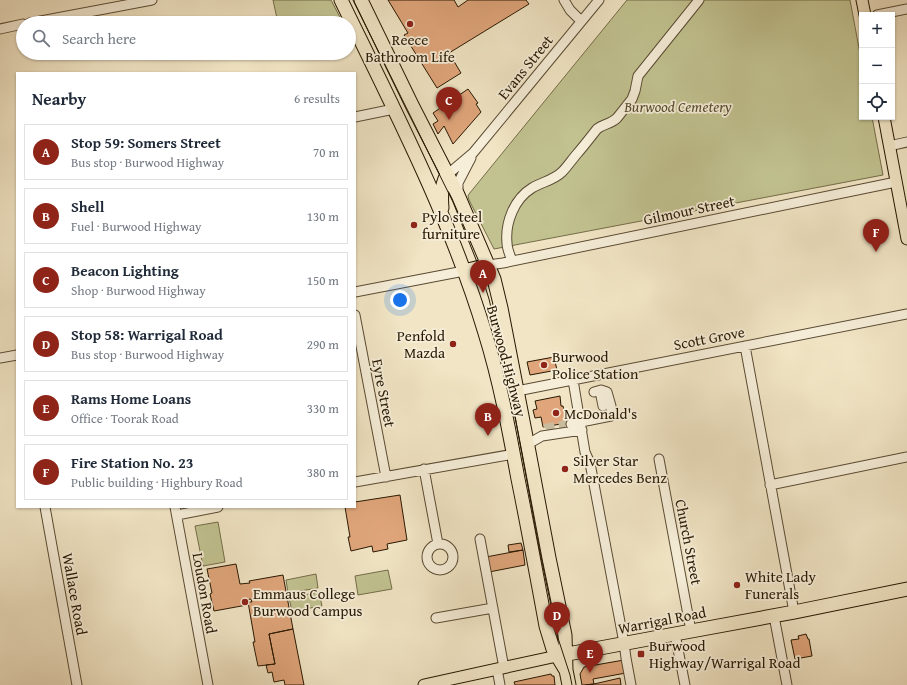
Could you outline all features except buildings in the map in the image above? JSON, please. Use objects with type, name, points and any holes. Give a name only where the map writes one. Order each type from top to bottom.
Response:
[{"type":"highway","name":"Burwood Highway","points":[[341,0],[349,16]]},
{"type":"highway","name":"Burwood Highway","points":[[361,0],[412,106],[458,195],[494,279],[518,391],[565,635],[566,645],[561,656]]},
{"type":"highway","name":"Burwood Highway","points":[[356,31],[431,188],[464,271],[485,331],[502,393],[546,626],[550,640],[561,656]]},
{"type":"highway","points":[[394,109],[412,106]]},
{"type":"highway","points":[[444,220],[442,189],[443,182],[448,175]]},
{"type":"highway","points":[[464,271],[488,265]]},
{"type":"highway","points":[[502,393],[518,391]]},
{"type":"highway","points":[[514,454],[529,448]]},
{"type":"highway","name":"Warrigal Road","points":[[561,656],[774,616],[907,589]]},
{"type":"highway","points":[[561,656],[569,685]]},
{"type":"main road","points":[[862,0],[864,12]]},
{"type":"main road","points":[[885,120],[907,239]]},
{"type":"main road","name":"Warrigal Road","points":[[424,685],[561,656]]},
{"type":"street","points":[[67,16],[152,0]]},
{"type":"street","points":[[564,0],[570,10],[581,21]]},
{"type":"street","name":"Evans Street","points":[[448,175],[473,153],[599,0]]},
{"type":"street","points":[[512,261],[506,236],[513,209],[523,195],[531,188],[559,174],[566,168],[597,129],[612,123],[617,118],[634,96],[638,76],[700,0]]},
{"type":"street","points":[[892,12],[907,9]]},
{"type":"street","points":[[0,29],[16,26]]},
{"type":"street","points":[[356,117],[394,109]]},
{"type":"street","points":[[890,146],[907,142]]},
{"type":"street","name":"Evans Street","points":[[458,195],[458,183],[473,153]]},
{"type":"street","name":"Gilmour Street","points":[[488,265],[896,182]]},
{"type":"street","points":[[356,292],[464,271]]},
{"type":"street","name":"Scott Grove","points":[[518,391],[907,314]]},
{"type":"street","name":"Eyre Street","points":[[356,320],[386,477]]},
{"type":"street","points":[[745,346],[794,612]]},
{"type":"street","points":[[0,358],[16,355]]},
{"type":"street","points":[[573,380],[578,425],[590,463],[631,685]]},
{"type":"street","points":[[525,429],[544,433],[578,425],[604,411],[597,391]]},
{"type":"street","points":[[529,448],[544,433]]},
{"type":"street","points":[[356,482],[514,454]]},
{"type":"street","points":[[770,485],[907,457]]},
{"type":"street","name":"Church Street","points":[[659,459],[691,631]]},
{"type":"street","points":[[424,469],[438,544]]},
{"type":"street","name":"Wallace Road","points":[[45,508],[78,685]]},
{"type":"street","points":[[176,511],[208,508]]},
{"type":"street","name":"Loudon Road","points":[[176,511],[208,685]]},
{"type":"street","points":[[480,539],[493,608],[500,668],[500,685]]},
{"type":"street","points":[[436,618],[493,608]]},
{"type":"street","points":[[774,616],[788,685]]},
{"type":"street","points":[[675,634],[685,685]]},
{"type":"green space","points":[[273,0],[331,0],[339,16],[276,16]]},
{"type":"green space","name":"Burwood Cemetery","points":[[627,0],[850,0],[859,48],[859,120],[873,120],[883,175],[494,249],[469,200],[469,194]]},
{"type":"green space","points":[[218,522],[225,562],[203,566],[195,526]]},
{"type":"green space","points":[[388,570],[392,589],[358,595],[355,576]]},
{"type":"green space","points":[[316,574],[318,588],[288,593],[286,580]]},
{"type":"green space","points":[[319,592],[322,606],[292,611],[289,598]]},
{"type":"tunnel","points":[[546,429],[571,424]]},
{"type":"tram line","points":[[353,0],[453,202],[479,267],[489,299],[508,378],[539,547],[557,635],[572,685]]},
{"type":"place","name":"Reece Bathroom Life","points":[[410,24]]},
{"type":"place","name":"Beacon Lighting","points":[[449,120]]},
{"type":"place","name":"Pylo steel furniture","points":[[414,225]]},
{"type":"place","name":"Fire Station No. 23","points":[[876,252]]},
{"type":"place","name":"Stop 59: Somers Street","points":[[483,293]]},
{"type":"place","name":"Penfold Mazda","points":[[453,344]]},
{"type":"place","name":"Burwood Police Station","points":[[544,365]]},
{"type":"place","name":"McDonald's","points":[[556,413]]},
{"type":"place","name":"Shell","points":[[488,436]]},
{"type":"place","name":"Silver Star Mercedes Benz","points":[[565,469]]},
{"type":"place","name":"White Lady Funerals","points":[[737,585]]},
{"type":"place","name":"Emmaus College Burwood Campus","points":[[245,602]]},
{"type":"place","name":"Stop 58: Warrigal Road","points":[[557,635]]},
{"type":"place","name":"Burwood Highway/Warrigal Road","points":[[641,654]]},
{"type":"place","name":"Rams Home Loans","points":[[590,673]]}]
